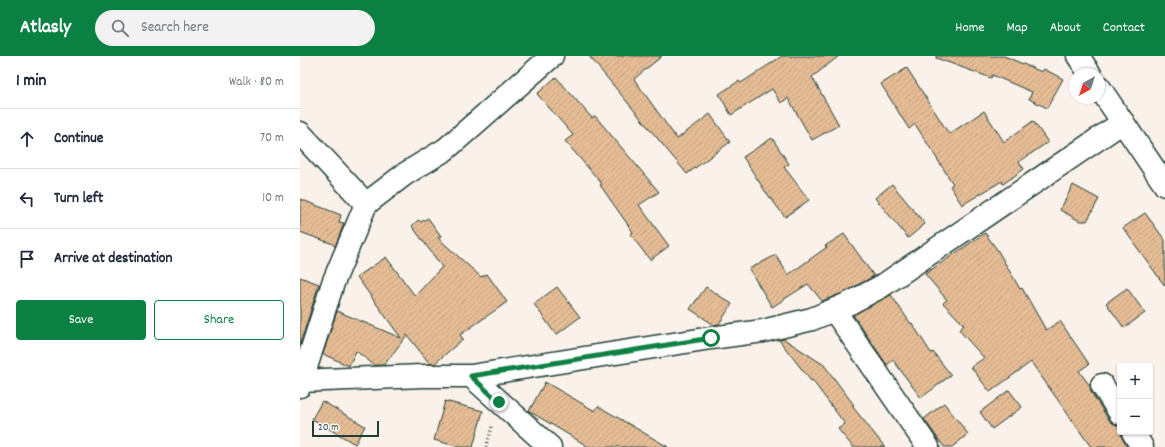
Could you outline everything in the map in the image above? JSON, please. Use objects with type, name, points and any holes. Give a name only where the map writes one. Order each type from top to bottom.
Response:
[{"type":"street","points":[[552,56],[446,149],[405,174],[366,204],[333,283],[300,383],[422,376],[471,376],[696,340],[763,332],[812,319],[850,303],[882,286],[1123,122]]},
{"type":"street","points":[[1078,56],[1086,68]]},
{"type":"street","points":[[1105,96],[1165,185]]},
{"type":"street","points":[[300,133],[366,204]]},
{"type":"street","points":[[834,310],[928,447]]},
{"type":"street","points":[[471,376],[550,447]]},
{"type":"street","points":[[1102,385],[1117,408]]},
{"type":"street","points":[[1134,435],[1142,447]]},
{"type":"building","points":[[589,56],[662,56],[634,79],[677,139],[710,114],[730,142],[687,174]]},
{"type":"building","points":[[782,56],[839,56],[812,77],[839,125],[812,140],[788,98],[781,103],[772,89],[731,115],[719,94],[739,81],[741,83]]},
{"type":"building","points":[[936,56],[1004,56],[1042,72],[1044,69],[1063,79],[1047,108],[1029,99],[1032,92],[992,75],[991,78],[936,58]]},
{"type":"building","points":[[907,68],[949,134],[984,111],[1004,142],[1033,121],[1048,142],[1019,162],[1024,169],[1003,184],[1002,181],[962,205],[950,186],[953,184],[915,124],[909,129],[881,84]]},
{"type":"building","points":[[556,77],[592,118],[595,116],[659,192],[639,205],[669,246],[650,260],[630,234],[633,232],[600,185],[602,184],[565,141],[573,135],[537,94]]},
{"type":"building","points":[[772,138],[789,164],[784,167],[809,200],[785,217],[765,191],[743,157]]},
{"type":"building","points":[[892,184],[925,224],[908,238],[875,198]]},
{"type":"building","points":[[1073,185],[1099,199],[1087,221],[1080,221],[1060,210]]},
{"type":"building","points":[[300,199],[341,215],[339,222],[344,223],[335,247],[333,244],[300,232]]},
{"type":"building","points":[[1145,213],[1165,240],[1165,286],[1123,228]]},
{"type":"building","points":[[428,218],[441,236],[438,238],[481,277],[487,274],[507,302],[460,335],[463,339],[434,364],[430,364],[407,335],[384,365],[374,365],[356,351],[349,366],[323,354],[337,311],[401,338],[357,277],[386,257],[415,296],[442,267],[412,226],[418,220],[421,222]]},
{"type":"building","points":[[985,233],[998,251],[1020,289],[1022,288],[1046,330],[1060,321],[1089,364],[1079,371],[1090,386],[1091,392],[1109,420],[1117,425],[1117,435],[1121,435],[1127,447],[1091,447],[1031,362],[990,392],[971,367],[984,358],[959,330],[964,325],[943,303],[947,300],[925,274]]},
{"type":"building","points":[[844,234],[874,276],[845,292],[822,301],[808,284],[772,307],[749,269],[776,255],[788,275],[827,247],[825,246]]},
{"type":"building","points":[[300,277],[319,284],[300,345]]},
{"type":"building","points":[[557,287],[580,317],[556,335],[534,304]]},
{"type":"building","points":[[706,287],[732,304],[719,324],[714,325],[690,309]]},
{"type":"building","points":[[1127,288],[1145,313],[1124,328],[1106,303]]},
{"type":"building","points":[[891,295],[911,324],[912,323],[931,353],[933,352],[951,375],[921,398],[893,360],[887,365],[853,315]]},
{"type":"building","points":[[784,339],[824,365],[854,405],[852,406],[885,447],[853,447],[838,429],[845,424],[812,380],[811,381],[779,340]]},
{"type":"building","points":[[545,382],[595,411],[598,406],[668,447],[589,447],[529,411]]},
{"type":"building","points":[[1009,390],[1022,407],[992,429],[980,412]]},
{"type":"building","points":[[322,401],[365,426],[355,444],[312,419]]},
{"type":"building","points":[[445,401],[483,411],[473,447],[459,447],[434,440]]},
{"type":"building","points":[[944,403],[968,434],[952,447],[944,447],[924,419]]},
{"type":"route","points":[[499,402],[471,376],[711,338]]}]
